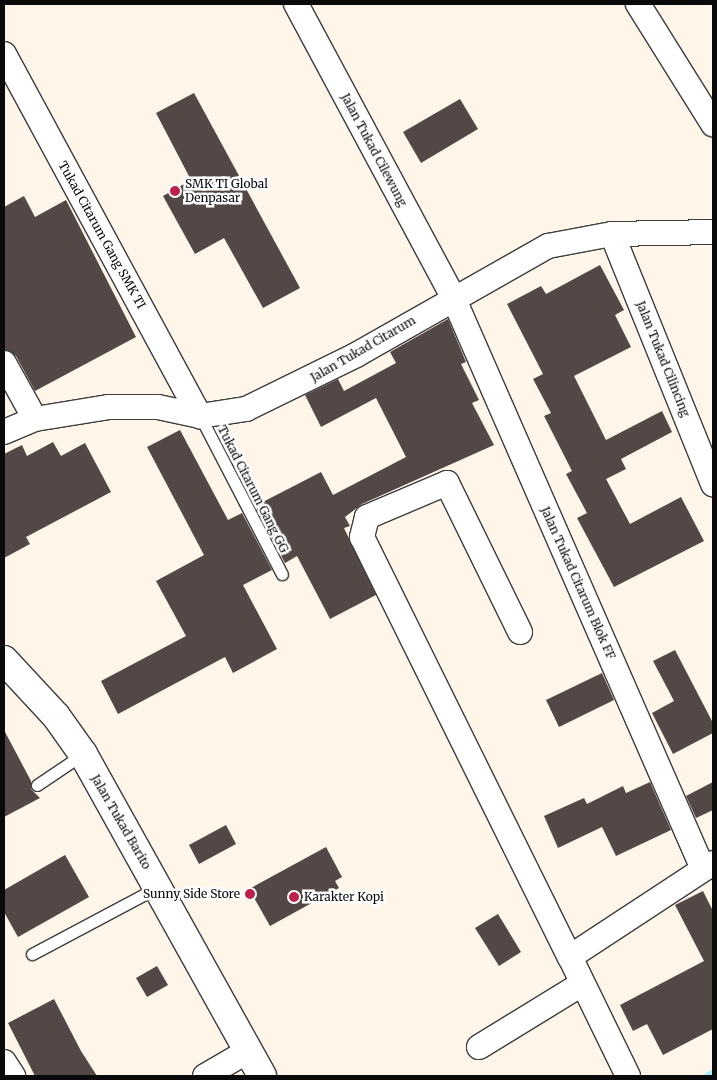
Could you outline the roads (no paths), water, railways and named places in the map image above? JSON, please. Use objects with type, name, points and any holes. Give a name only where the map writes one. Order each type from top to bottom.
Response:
[{"type":"street","name":"Jalan Tukad Cilewung","points":[[296,4],[453,297]]},
{"type":"street","points":[[638,4],[713,124]]},
{"type":"street","name":"Tukad Citarum Gang SMK TI","points":[[4,54],[200,416]]},
{"type":"street","name":"Jalan Tukad Citarum","points":[[4,432],[35,419],[138,406],[200,416],[246,409],[294,388],[453,297],[548,246],[612,234],[713,232]]},
{"type":"street","name":"Jalan Tukad Cilincing","points":[[612,234],[713,484]]},
{"type":"street","name":"Jalan Tukad Citarum Blok FF","points":[[453,297],[708,866]]},
{"type":"street","points":[[4,363],[35,419]]},
{"type":"street","points":[[520,632],[447,483],[363,523],[362,537],[628,1076]]},
{"type":"street","name":"Jalan Tukad Barito","points":[[4,660],[56,716],[82,754],[158,886],[262,1076]]},
{"type":"street","points":[[570,957],[708,866]]},
{"type":"street","points":[[478,1047],[582,984]]},
{"type":"street","points":[[204,1076],[248,1051]]},
{"type":"street","points":[[4,1062],[13,1076]]},
{"type":"lane","name":"Tukad Citarum Gang GG","points":[[200,416],[282,574]]},
{"type":"lane","points":[[37,785],[82,754]]},
{"type":"lane","points":[[32,954],[158,886]]},
{"type":"waterway","points":[[708,1076],[713,1073]]},
{"type":"place","name":"SMK TI Global Denpasar","points":[[175,191]]},
{"type":"place","name":"Sunny Side Store","points":[[250,894]]},
{"type":"place","name":"Karakter Kopi","points":[[294,897]]}]
